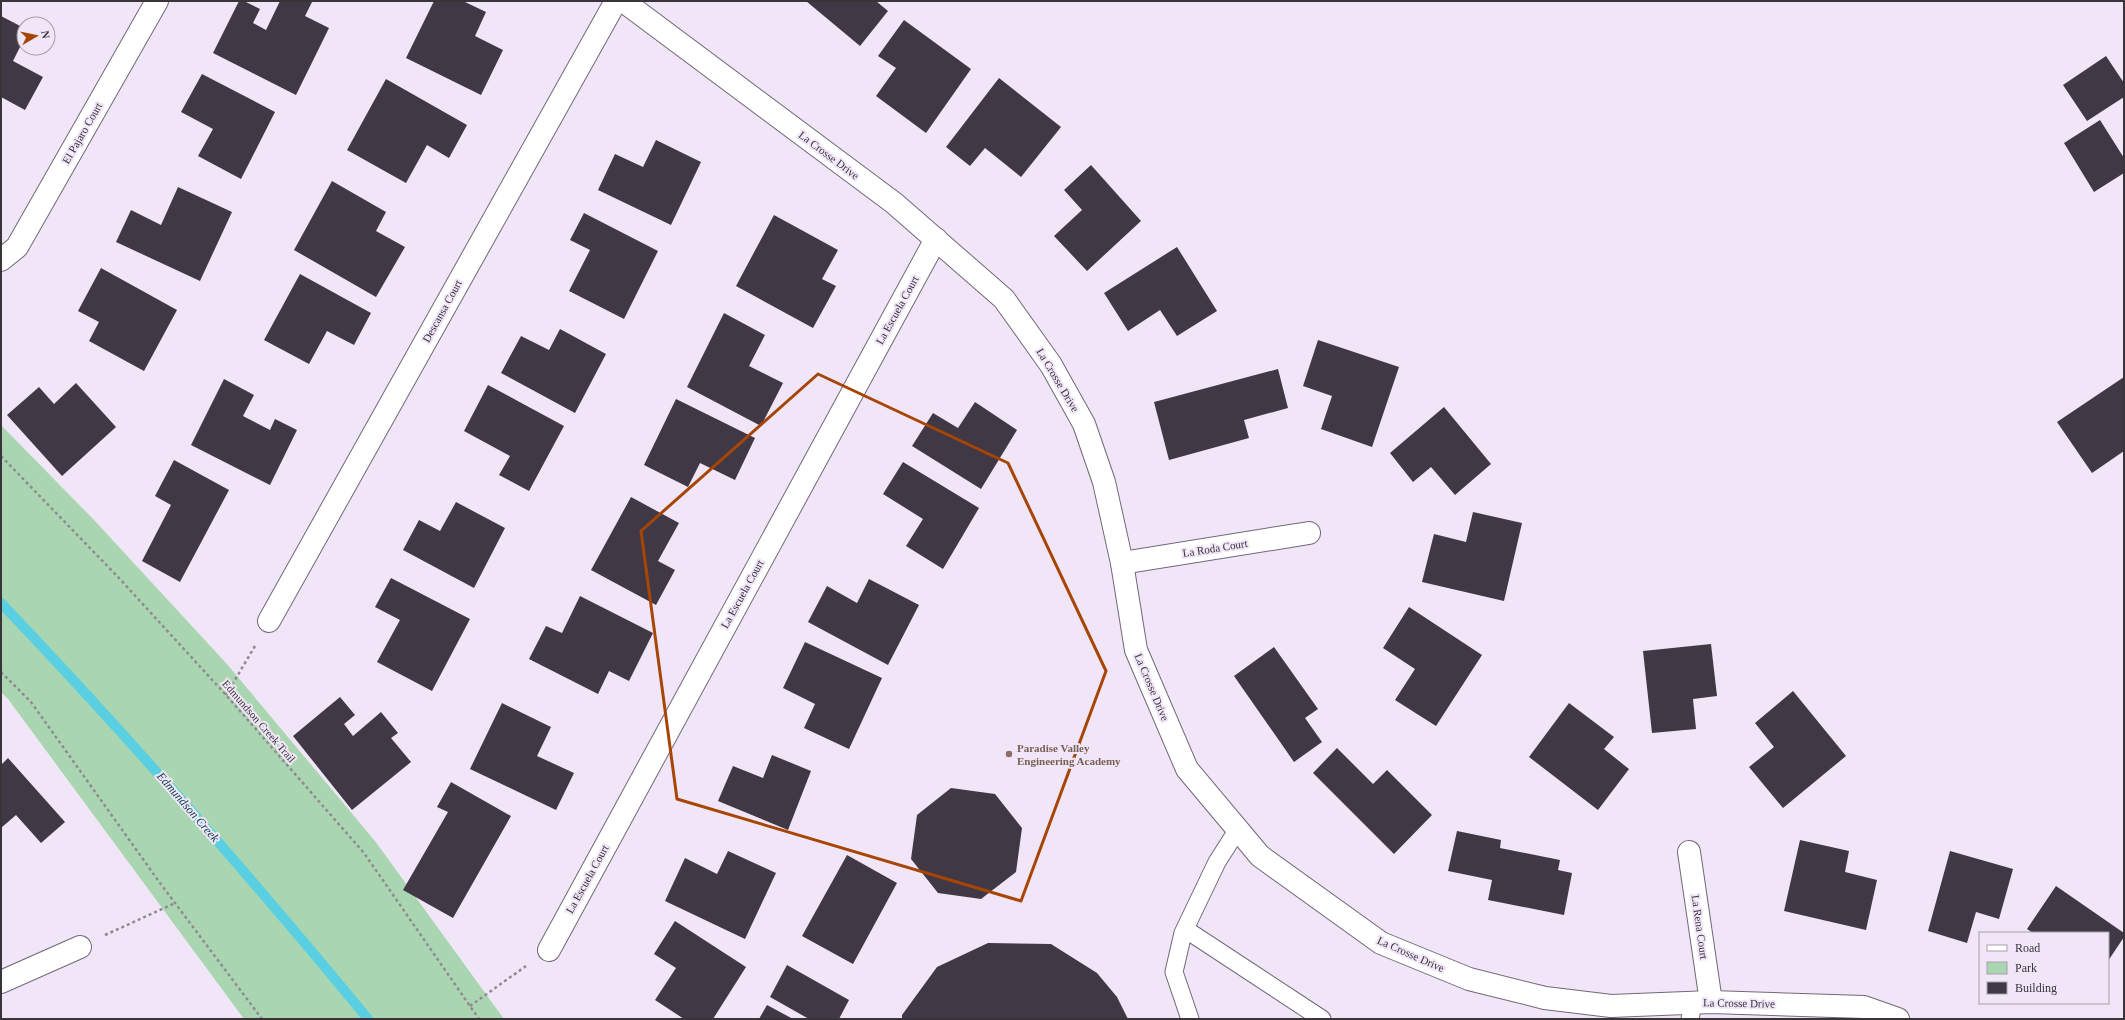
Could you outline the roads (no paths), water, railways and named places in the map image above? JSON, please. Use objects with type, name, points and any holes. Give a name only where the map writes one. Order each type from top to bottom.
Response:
[{"type":"street","name":"El Pajaro Court","points":[[1,260],[17,247],[157,1]]},
{"type":"street","name":"Descansa Court","points":[[269,621],[616,1]]},
{"type":"street","name":"La Crosse Drive","points":[[623,1],[894,203],[1004,299],[1051,365],[1086,432],[1104,482],[1122,563],[1136,650],[1187,769],[1260,856],[1381,943],[1469,979],[1545,998],[1611,1006],[1698,1008],[1864,1007],[1898,1019]]},
{"type":"street","name":"La Escuela Court","points":[[549,950],[936,239]]},
{"type":"street","name":"La Roda Court","points":[[1122,563],[1309,533]]},
{"type":"street","name":"La Rena Court","points":[[1689,852],[1698,1008]]},
{"type":"street","points":[[1,982],[80,948]]},
{"type":"lane","points":[[1190,1019],[1174,972],[1185,930],[1218,862],[1238,829]]},
{"type":"lane","points":[[1185,930],[1322,1019]]},
{"type":"waterway","name":"Edmundson Creek","points":[[1,603],[96,704],[188,808],[368,1019]]},
{"type":"place","name":"Paradise Valley Engineering Academy","points":[[1009,754]]}]
